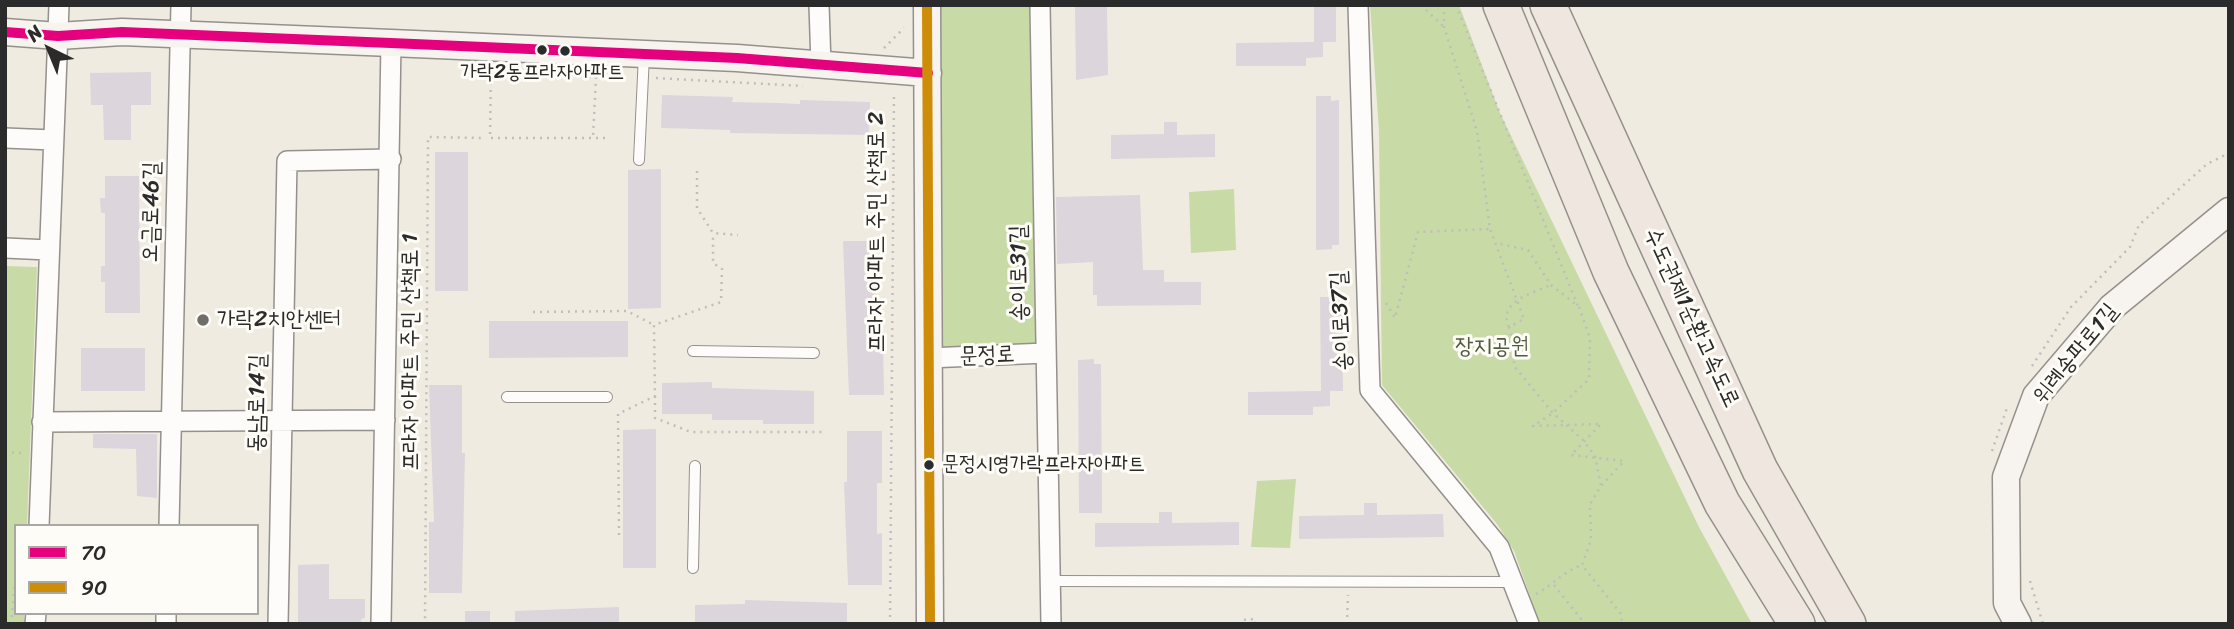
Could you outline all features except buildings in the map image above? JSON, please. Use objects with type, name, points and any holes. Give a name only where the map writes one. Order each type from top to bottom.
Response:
[{"type":"highway","points":[[1501,5],[1611,272],[1722,503],[1797,624]]},
{"type":"highway","name":"수도권제1순환고속도로","points":[[1548,5],[1760,470],[1848,624]]},
{"type":"street","points":[[39,524],[59,5]]},
{"type":"street","name":"오금로46길","points":[[169,524],[181,5]]},
{"type":"street","points":[[817,76],[819,5]]},
{"type":"street","name":"문정로","points":[[928,5],[930,624]]},
{"type":"street","name":"송이로31길","points":[[1040,5],[1051,624]]},
{"type":"street","name":"송이로37길","points":[[1358,5],[1370,390],[1499,547],[1529,624]]},
{"type":"street","points":[[5,32],[58,36],[122,33],[391,43],[491,61],[643,66],[887,80],[928,73]]},
{"type":"street","points":[[382,624],[391,43]]},
{"type":"street","points":[[5,138],[52,140]]},
{"type":"street","name":"동남로14길","points":[[278,624],[288,161],[391,159]]},
{"type":"street","name":"위례송파로1길","points":[[2018,624],[2007,603],[2006,477],[2036,396],[2112,307],[2229,211]]},
{"type":"street","points":[[5,248],[48,250]]},
{"type":"street","name":"문정로","points":[[928,358],[1046,353]]},
{"type":"street","points":[[42,422],[385,420]]},
{"type":"lane","points":[[639,160],[643,66]]},
{"type":"lane","points":[[693,351],[814,353]]},
{"type":"lane","points":[[507,397],[607,397]]},
{"type":"lane","points":[[693,568],[695,466]]},
{"type":"lane","points":[[1050,580],[1513,582]]},
{"type":"path","points":[[1421,5],[1444,27]]},
{"type":"path","points":[[1456,5],[1590,338],[1588,379],[1553,413],[1533,426],[1601,424],[1571,455],[1625,461],[1601,486],[1590,504],[1591,540],[1582,565]]},
{"type":"path","points":[[1445,6],[1444,27],[1477,131],[1490,229],[1524,318],[1509,327]]},
{"type":"path","points":[[887,80],[880,52],[907,23]]},
{"type":"path","points":[[593,138],[596,77],[491,61],[490,138],[593,138],[608,138]]},
{"type":"path","points":[[643,66],[817,76]]},
{"type":"path","name":"프라자 아파트 주민 산책로 2","points":[[887,80],[890,624]]},
{"type":"path","name":"프라자 아파트 주민 산책로 1","points":[[428,624],[425,607],[428,137],[485,138]]},
{"type":"path","points":[[533,312],[627,311],[654,325],[722,302],[722,269],[713,263],[713,233],[697,208],[697,171]]},
{"type":"path","points":[[1366,302],[1385,301],[1395,318],[1419,232],[1490,229]]},
{"type":"path","points":[[713,233],[738,234]]},
{"type":"path","points":[[1496,243],[1528,250],[1550,285],[1578,306]]},
{"type":"path","points":[[1550,285],[1517,300],[1507,309],[1505,319],[1514,344],[1514,366],[1553,413],[1583,440],[1595,456],[1601,486]]},
{"type":"path","points":[[654,325],[655,418],[691,432],[822,432]]},
{"type":"path","points":[[619,536],[618,414],[655,396]]},
{"type":"path","points":[[5,452],[23,453]]},
{"type":"path","points":[[1520,602],[1555,584],[1569,569],[1582,565]]},
{"type":"path","points":[[1582,565],[1620,614],[1622,624]]},
{"type":"path","points":[[2029,576],[2043,624]]},
{"type":"path","points":[[1348,581],[1348,624]]},
{"type":"path","points":[[1555,584],[1583,623]]},
{"type":"path","points":[[11,624],[14,593]]},
{"type":"path","points":[[1242,624],[1241,620],[1255,619],[1255,624]]},
{"type":"green space","points":[[935,5],[1036,5],[1041,348],[936,353]]},
{"type":"green space","name":"장지공원","points":[[1370,5],[1459,5],[1500,113],[1699,527],[1752,624],[1540,624],[1514,551],[1497,524],[1382,385],[1379,131]]},
{"type":"green space","points":[[1234,189],[1236,250],[1191,253],[1189,192]]},
{"type":"green space","points":[[5,266],[37,267],[27,524],[14,524],[14,615],[24,615],[24,624],[5,624]]},
{"type":"green space","points":[[1296,479],[1290,548],[1251,547],[1257,481]]},
{"type":"transit line","name":"90","points":[[927,5],[930,624]]},
{"type":"transit line","name":"70","points":[[5,32],[58,36],[122,32],[737,58],[928,73]]},
{"type":"place","name":"가락2동프라자아파트","points":[[542,50]]},
{"type":"place","name":"가락2치안센터","points":[[203,320]]},
{"type":"place","name":"문정시영가락프라자아파트","points":[[929,465]]}]
